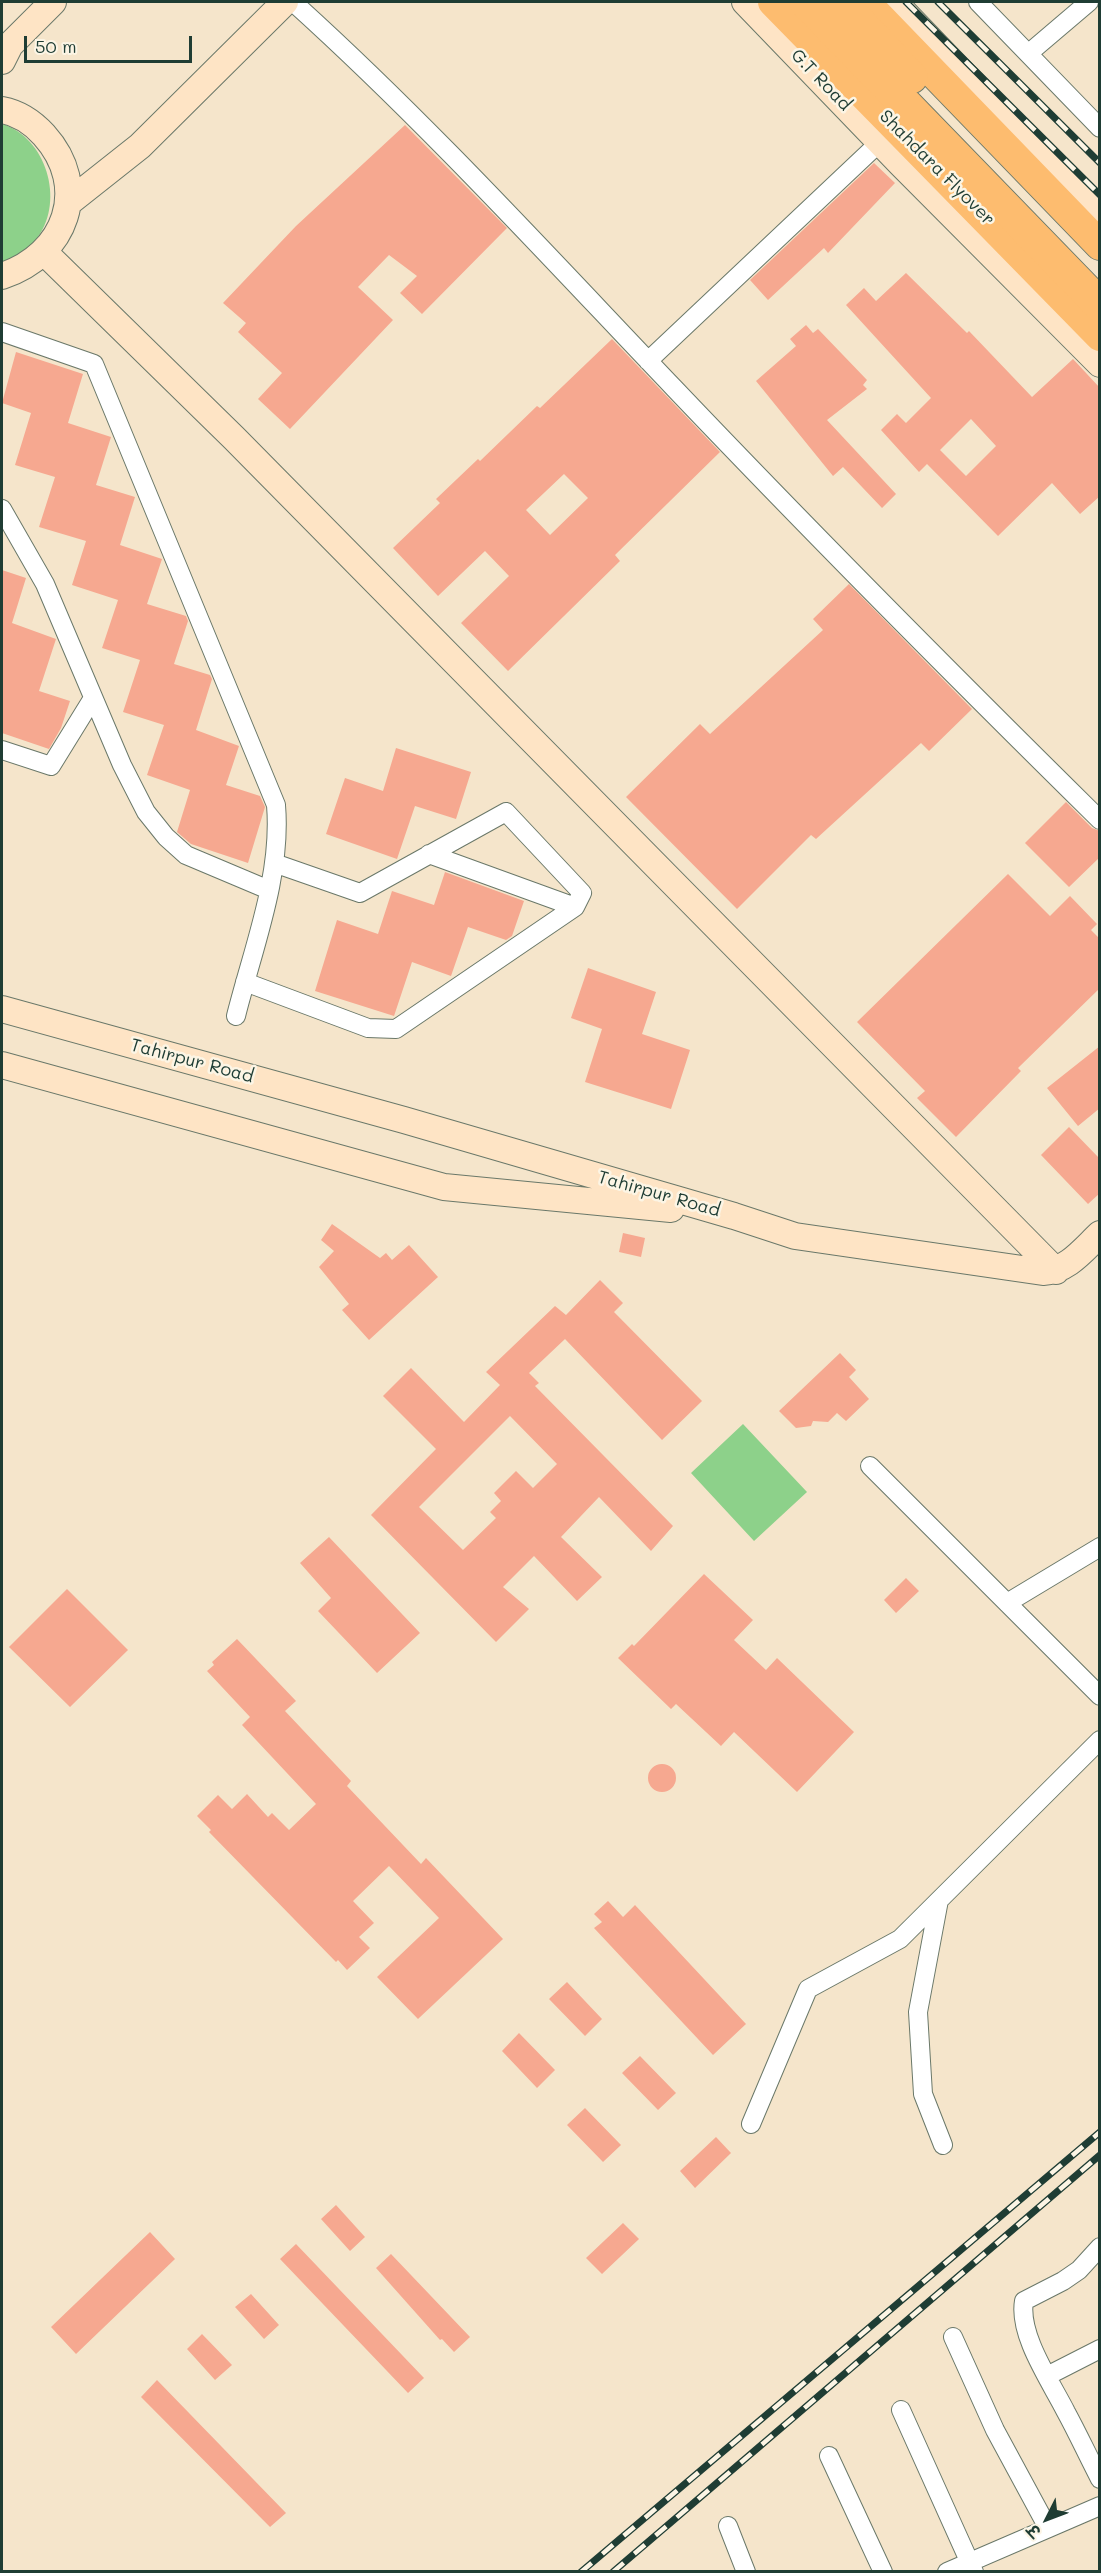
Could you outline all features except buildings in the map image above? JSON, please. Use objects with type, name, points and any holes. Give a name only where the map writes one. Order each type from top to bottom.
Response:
[{"type":"highway","name":"Shahdara Flyover","points":[[814,10],[1100,275]]},
{"type":"highway","name":"Shahdara Flyover","points":[[814,10],[1100,305]]},
{"type":"main road","points":[[4,48],[53,2]]},
{"type":"main road","points":[[68,202],[140,146],[285,2]]},
{"type":"main road","name":"G.T Road","points":[[745,2],[880,142],[1100,363]]},
{"type":"main road","name":"Shahdara Flyover","points":[[773,2],[814,10],[1100,336]]},
{"type":"main road","points":[[865,2],[1100,245]]},
{"type":"main road","points":[[894,2],[1100,216]]},
{"type":"main road","points":[[2,110],[36,126],[55,147],[66,174],[68,202],[60,230],[45,253],[22,270],[2,276]]},
{"type":"main road","points":[[45,253],[234,438],[1056,1271]]},
{"type":"main road","name":"Tahirpur Road","points":[[2,1009],[734,1216]]},
{"type":"main road","name":"Tahirpur Road","points":[[2,1065],[444,1187],[734,1216]]},
{"type":"main road","points":[[510,1193],[521,1154]]},
{"type":"main road","points":[[734,1216],[795,1236],[1043,1272],[1056,1271],[1069,1263],[1100,1234]]},
{"type":"street","points":[[293,2],[366,68],[507,210],[648,361],[908,631],[1100,820]]},
{"type":"street","points":[[978,2],[1029,52],[1100,128]]},
{"type":"street","points":[[1029,52],[1089,2]]},
{"type":"street","points":[[648,361],[880,142]]},
{"type":"street","points":[[2,332],[94,364],[276,805],[279,836],[269,890],[236,1016]]},
{"type":"street","points":[[2,509],[45,584],[122,765],[146,812],[166,837],[186,855],[269,890]]},
{"type":"street","points":[[2,750],[51,766],[93,698]]},
{"type":"street","points":[[244,982],[368,1028],[396,1029],[575,907],[582,893],[506,812],[360,893],[274,863]]},
{"type":"street","points":[[429,854],[575,907]]},
{"type":"street","points":[[870,1466],[1100,1696]]},
{"type":"street","points":[[1007,1603],[1100,1547]]},
{"type":"street","points":[[751,2124],[807,1989],[900,1939],[1100,1740]]},
{"type":"street","points":[[939,1900],[918,2012],[923,2094],[943,2145]]},
{"type":"street","points":[[1100,2247],[1079,2270],[1024,2301],[1022,2312],[1027,2332],[1047,2376],[1100,2479]]},
{"type":"street","points":[[953,2337],[995,2430],[1048,2528]]},
{"type":"street","points":[[1047,2376],[1100,2349]]},
{"type":"street","points":[[901,2410],[971,2566]]},
{"type":"street","points":[[829,2456],[883,2571]]},
{"type":"street","points":[[947,2571],[971,2566],[1048,2528],[1100,2506]]},
{"type":"street","points":[[728,2526],[746,2571]]},
{"type":"green space","points":[[2,124],[17,131],[30,142],[40,156],[47,172],[50,206],[46,222],[38,237],[22,253],[2,265]]},
{"type":"green space","points":[[743,1424],[807,1492],[754,1541],[691,1473]]},
{"type":"railway","points":[[906,2],[1100,195]]},
{"type":"railway","points":[[938,2],[1100,163]]},
{"type":"railway","points":[[581,2572],[1100,2132]]},
{"type":"railway","points":[[613,2572],[1100,2155]]}]
